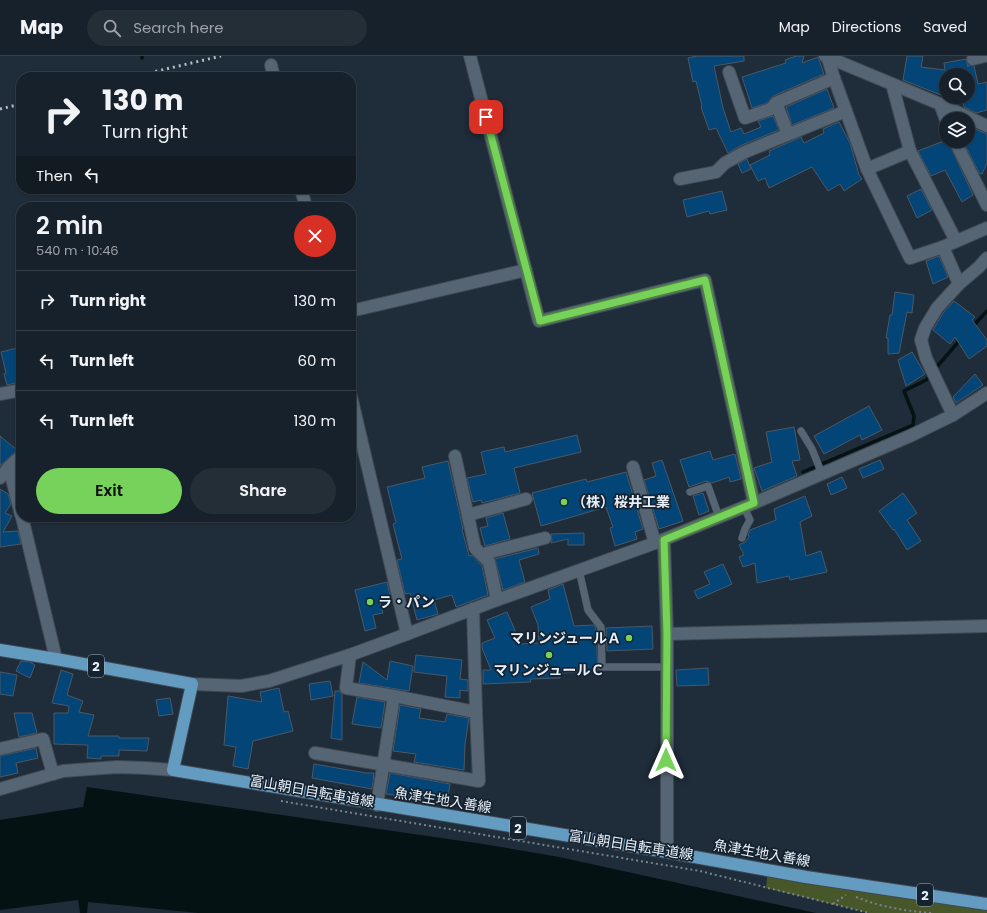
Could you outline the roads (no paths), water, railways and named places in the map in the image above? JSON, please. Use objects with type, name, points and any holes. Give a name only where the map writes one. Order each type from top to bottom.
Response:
[{"type":"main road","name":"2","points":[[0,650],[56,658],[192,684]]},
{"type":"main road","points":[[173,770],[192,684]]},
{"type":"main road","name":"魚津生地入善線","points":[[173,770],[667,852],[806,877],[987,904]]},
{"type":"street","points":[[470,56],[540,321],[705,280],[749,505]]},
{"type":"street","points":[[826,56],[867,169],[910,258],[943,247],[987,228]]},
{"type":"street","points":[[826,56],[939,104]]},
{"type":"street","points":[[271,65],[273,72]]},
{"type":"street","points":[[729,72],[745,118],[771,109],[776,103],[834,78]]},
{"type":"street","points":[[892,84],[910,151],[956,241]]},
{"type":"street","points":[[776,103],[788,134]]},
{"type":"street","points":[[940,104],[943,112]]},
{"type":"street","points":[[940,104],[987,126]]},
{"type":"street","points":[[680,179],[716,172],[725,163],[745,152],[846,111]]},
{"type":"street","points":[[958,148],[987,205]]},
{"type":"street","points":[[867,169],[910,151]]},
{"type":"street","points":[[943,247],[959,284]]},
{"type":"street","points":[[953,415],[926,358],[922,340],[925,328],[937,308],[959,284],[987,258]]},
{"type":"street","points":[[356,310],[526,270]]},
{"type":"street","points":[[0,394],[16,391]]},
{"type":"street","points":[[192,684],[241,686],[269,681],[350,655],[660,541],[749,505],[910,436],[953,415],[987,393]]},
{"type":"street","points":[[356,417],[407,634]]},
{"type":"street","points":[[455,456],[475,548],[483,554],[489,562],[497,600]]},
{"type":"street","points":[[0,478],[16,461]]},
{"type":"street","points":[[9,467],[16,496]]},
{"type":"street","points":[[632,467],[660,541],[667,634],[667,852]]},
{"type":"street","points":[[468,515],[526,499]]},
{"type":"street","points":[[22,522],[56,658]]},
{"type":"street","points":[[483,554],[545,538]]},
{"type":"street","points":[[315,753],[479,781],[473,609]]},
{"type":"street","points":[[667,634],[987,626]]},
{"type":"street","points":[[350,655],[346,688],[476,712]]},
{"type":"street","points":[[377,805],[394,696]]},
{"type":"street","points":[[0,749],[43,739],[53,774]]},
{"type":"street","points":[[0,789],[63,771],[117,767],[173,770]]},
{"type":"lane","points":[[801,430],[812,449],[822,474]]},
{"type":"lane","points":[[690,492],[708,486],[719,517]]},
{"type":"lane","points":[[742,538],[750,520],[749,505]]},
{"type":"lane","points":[[579,570],[588,610],[601,627],[602,667],[666,668]]},
{"type":"waterway","points":[[973,326],[987,311]]},
{"type":"waterway","points":[[934,370],[960,340]]},
{"type":"waterway","points":[[803,472],[913,425],[914,416],[904,391],[926,380],[931,375]]},
{"type":"railway","points":[[153,72],[221,56]]},
{"type":"railway","points":[[0,109],[16,105]]},
{"type":"place","name":"（株）桜井工業","points":[[564,502]]},
{"type":"place","name":"ラ・パン","points":[[370,602]]},
{"type":"place","name":"マリンジュールＡ","points":[[629,638]]},
{"type":"place","name":"マリンジュールＣ","points":[[549,655]]}]
